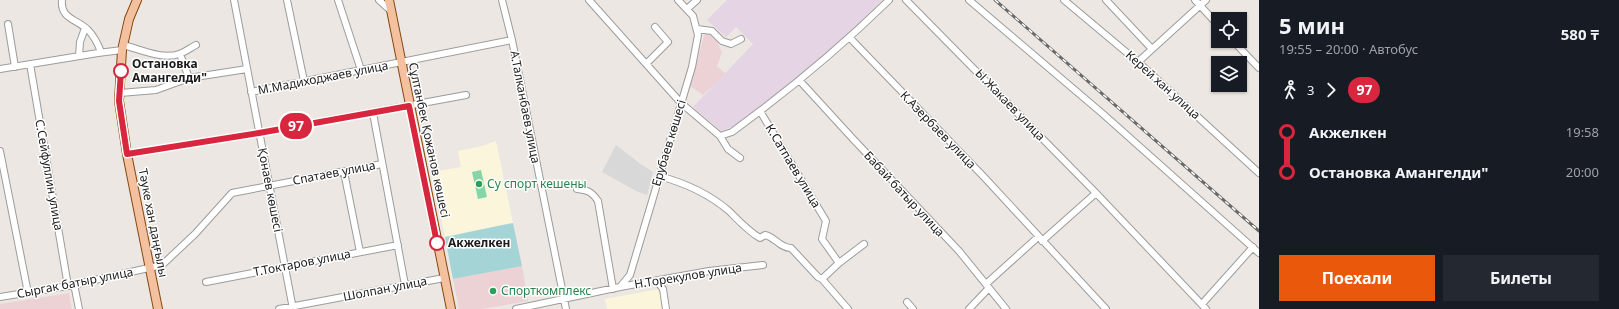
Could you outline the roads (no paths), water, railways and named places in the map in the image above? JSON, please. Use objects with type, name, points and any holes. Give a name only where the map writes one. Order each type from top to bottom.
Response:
[{"type":"main road","name":"Тәуке хан даңғылы","points":[[137,0],[129,19],[123,48],[119,101],[127,154],[158,309]]},
{"type":"main road","name":"Сұлтанбек Қожанов көшесі","points":[[388,0],[451,309]]},
{"type":"street","points":[[62,0],[61,8],[65,15],[85,28],[97,40],[101,52]]},
{"type":"street","name":"Қонаев көшесі","points":[[234,0],[293,308]]},
{"type":"street","points":[[287,0],[304,81]]},
{"type":"street","points":[[338,0],[361,70]]},
{"type":"street","points":[[379,0],[390,10]]},
{"type":"street","name":"А.Талканбаев улица","points":[[502,0],[512,40],[566,309]]},
{"type":"street","points":[[589,0],[681,103],[720,136],[728,149],[740,158]]},
{"type":"street","name":"Ерубаев көшесі","points":[[620,287],[630,275],[692,67],[698,35],[697,29],[694,16],[678,0]]},
{"type":"street","points":[[687,9],[697,0]]},
{"type":"street","points":[[760,111],[800,81],[850,38],[889,0]]},
{"type":"street","name":"Ы.Жакаев улица","points":[[906,0],[1096,193],[1204,307]]},
{"type":"street","points":[[969,0],[1103,114],[1259,253]]},
{"type":"street","name":"Керей хан улица","points":[[1064,0],[1138,62],[1259,173]]},
{"type":"street","name":"Керей хан улица","points":[[1106,0],[1152,49]]},
{"type":"street","points":[[1195,0],[1211,17]]},
{"type":"street","points":[[1138,62],[1206,0]]},
{"type":"street","points":[[8,24],[15,67]]},
{"type":"street","points":[[646,64],[668,42],[655,27]]},
{"type":"street","points":[[79,56],[80,42],[85,28]]},
{"type":"street","points":[[697,29],[712,31],[722,41],[731,44],[741,39]]},
{"type":"street","name":"К.Азербаев улица","points":[[850,38],[979,172],[1106,309]]},
{"type":"street","name":"М.Мадиходжаев улица","points":[[252,92],[512,40]]},
{"type":"street","points":[[0,69],[123,48],[170,56],[180,54],[196,45]]},
{"type":"street","points":[[1240,48],[1259,68]]},
{"type":"street","points":[[180,54],[189,78]]},
{"type":"street","name":"С.Сейфуллин улица","points":[[30,64],[71,285],[79,309]]},
{"type":"street","points":[[120,94],[156,90],[189,78],[247,69]]},
{"type":"street","name":"Бабай батыр улица","points":[[800,81],[959,251],[1006,309]]},
{"type":"street","points":[[127,154],[259,133],[466,95]]},
{"type":"street","name":"К.Сатпаев улица","points":[[720,136],[732,132],[760,111],[826,221],[822,238],[839,263]]},
{"type":"street","points":[[373,112],[405,285]]},
{"type":"street","points":[[0,151],[28,293]]},
{"type":"street","name":"Спатаев улица","points":[[149,268],[162,265],[195,234],[232,194],[382,164]]},
{"type":"street","points":[[344,172],[360,252]]},
{"type":"street","points":[[659,176],[695,189],[712,198],[755,235],[760,238],[764,235],[769,236],[785,248],[791,248],[812,271],[822,279],[848,309]]},
{"type":"street","points":[[577,189],[592,193],[598,201],[613,289]]},
{"type":"street","points":[[969,309],[987,286],[1040,239],[1096,193]]},
{"type":"street","points":[[822,279],[839,263],[864,244]]},
{"type":"street","name":"Т.Токтаров улица","points":[[206,282],[398,245]]},
{"type":"street","points":[[1204,307],[1253,247]]},
{"type":"street","name":"Н.Торекулов улица","points":[[516,309],[620,287],[709,271],[763,265]]},
{"type":"street","name":"Сыргак батыр улица","points":[[0,297],[71,285],[149,268]]},
{"type":"street","name":"Шолпан улица","points":[[279,309],[293,308],[444,278]]},
{"type":"street","points":[[657,281],[663,290],[666,309]]},
{"type":"street","points":[[907,302],[913,309]]},
{"type":"water","points":[[513,223],[522,266],[453,279],[445,237]]},
{"type":"railway","points":[[995,0],[1259,231]]},
{"type":"place","name":"Остановка Амангелди\"","points":[[121,71]]},
{"type":"place","name":"Су спорт кешены","points":[[479,184]]},
{"type":"place","name":"Акжелкен","points":[[437,243]]},
{"type":"place","name":"Спорткомплекс","points":[[493,291]]}]
